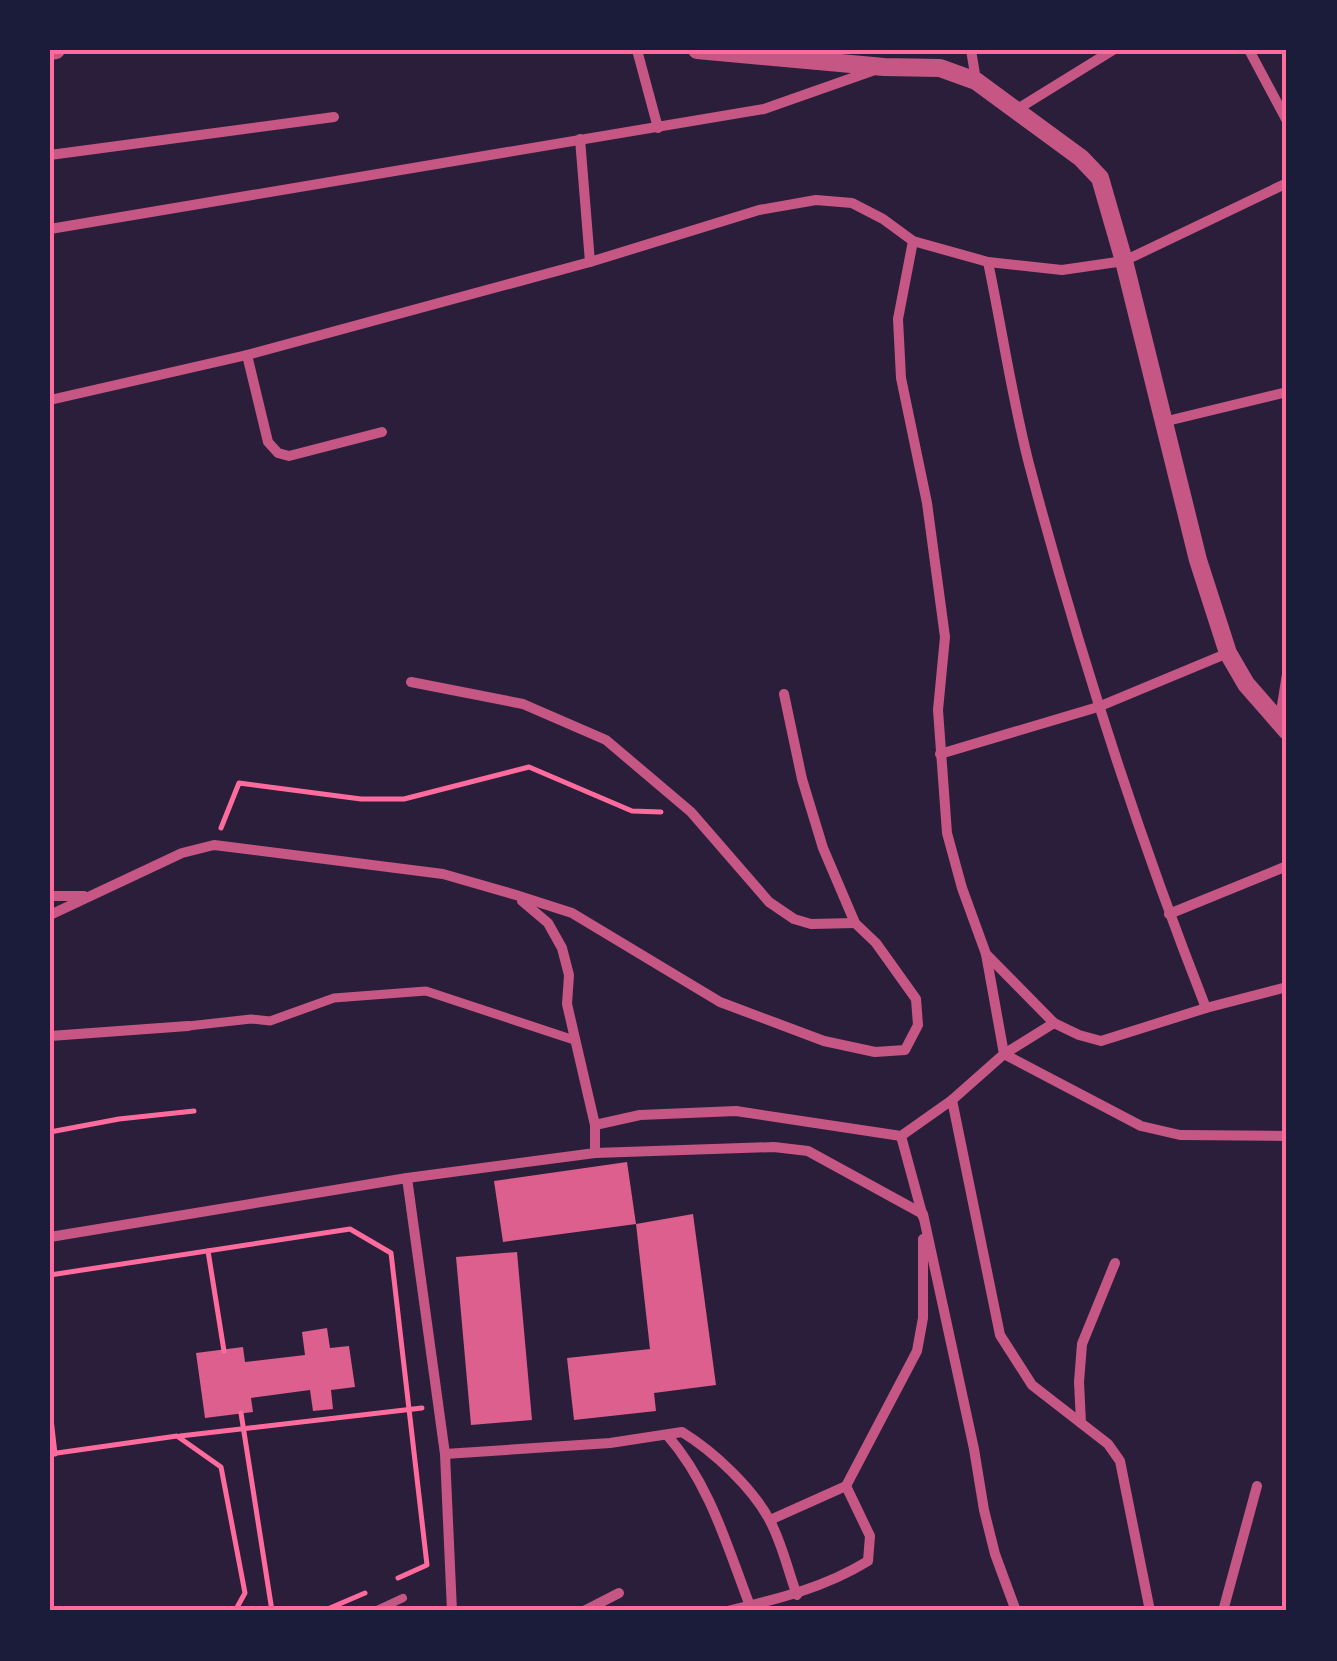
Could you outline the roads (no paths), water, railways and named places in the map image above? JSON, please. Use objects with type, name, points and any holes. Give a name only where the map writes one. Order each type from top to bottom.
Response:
[{"type":"street","points":[[637,50],[658,128]]},
{"type":"street","points":[[697,50],[884,67],[940,68],[976,81],[1082,158],[1100,178],[1198,560],[1228,654],[1246,684],[1283,728]]},
{"type":"street","points":[[971,50],[976,81]]},
{"type":"street","points":[[1016,110],[1113,50]]},
{"type":"street","points":[[1249,50],[1287,122]]},
{"type":"street","points":[[50,229],[764,109],[884,67]]},
{"type":"street","points":[[50,155],[334,118]]},
{"type":"street","points":[[580,139],[590,262]]},
{"type":"street","points":[[50,400],[247,355],[590,262],[758,210],[816,200],[852,203],[913,241],[988,262],[1062,270],[1124,261],[1287,183]]},
{"type":"street","points":[[913,241],[898,319],[900,358],[927,502],[945,637],[938,710],[946,832],[986,954],[1004,1054]]},
{"type":"street","points":[[988,262],[1028,460],[1098,707],[1206,1008]]},
{"type":"street","points":[[247,355],[268,442],[278,452],[289,456],[382,432]]},
{"type":"street","points":[[1163,422],[1287,392]]},
{"type":"street","points":[[940,754],[1098,707],[1228,654]]},
{"type":"street","points":[[1283,728],[1287,674]]},
{"type":"street","points":[[410,682],[523,704],[606,740],[692,812],[769,902],[794,920],[810,924],[856,923]]},
{"type":"street","points":[[50,915],[182,853],[214,845],[443,874],[572,913],[720,1002],[824,1041],[876,1052],[905,1050],[918,1025],[916,999],[876,943],[856,923],[823,848],[802,779],[784,694]]},
{"type":"street","points":[[1170,914],[1287,866]]},
{"type":"street","points":[[516,895],[548,923],[562,948],[569,975],[567,1004],[595,1125],[595,1153]]},
{"type":"street","points":[[50,896],[85,896]]},
{"type":"street","points":[[986,954],[1054,1022],[1078,1035],[1101,1040],[1287,987]]},
{"type":"street","points":[[50,1036],[251,1019],[270,1022],[334,998],[426,991],[574,1040]]},
{"type":"street","points":[[595,1125],[640,1115],[736,1111],[901,1136],[952,1100],[1004,1054],[1054,1022]]},
{"type":"street","points":[[1004,1054],[1141,1126],[1180,1135],[1287,1136]]},
{"type":"street","points":[[952,1100],[1000,1335],[1032,1385],[1108,1444],[1120,1460],[1150,1611]]},
{"type":"street","points":[[901,1136],[924,1214],[984,1510],[1016,1611]]},
{"type":"street","points":[[50,1237],[407,1178],[595,1153],[774,1147],[808,1151],[924,1214]]},
{"type":"street","points":[[407,1178],[445,1454],[452,1611]]},
{"type":"street","points":[[770,1520],[846,1486],[917,1351],[923,1318],[924,1214]]},
{"type":"street","points":[[1081,1423],[1082,1344],[1115,1263]]},
{"type":"street","points":[[445,1454],[610,1443],[682,1432],[729,1469],[770,1520],[797,1595]]},
{"type":"street","points":[[667,1435],[686,1457],[709,1497],[750,1606]]},
{"type":"street","points":[[728,1611],[797,1595],[840,1578],[868,1560],[870,1536],[846,1486]]},
{"type":"street","points":[[1223,1611],[1257,1486]]},
{"type":"street","points":[[584,1611],[619,1593]]},
{"type":"lane","points":[[375,1611],[403,1598]]}]
